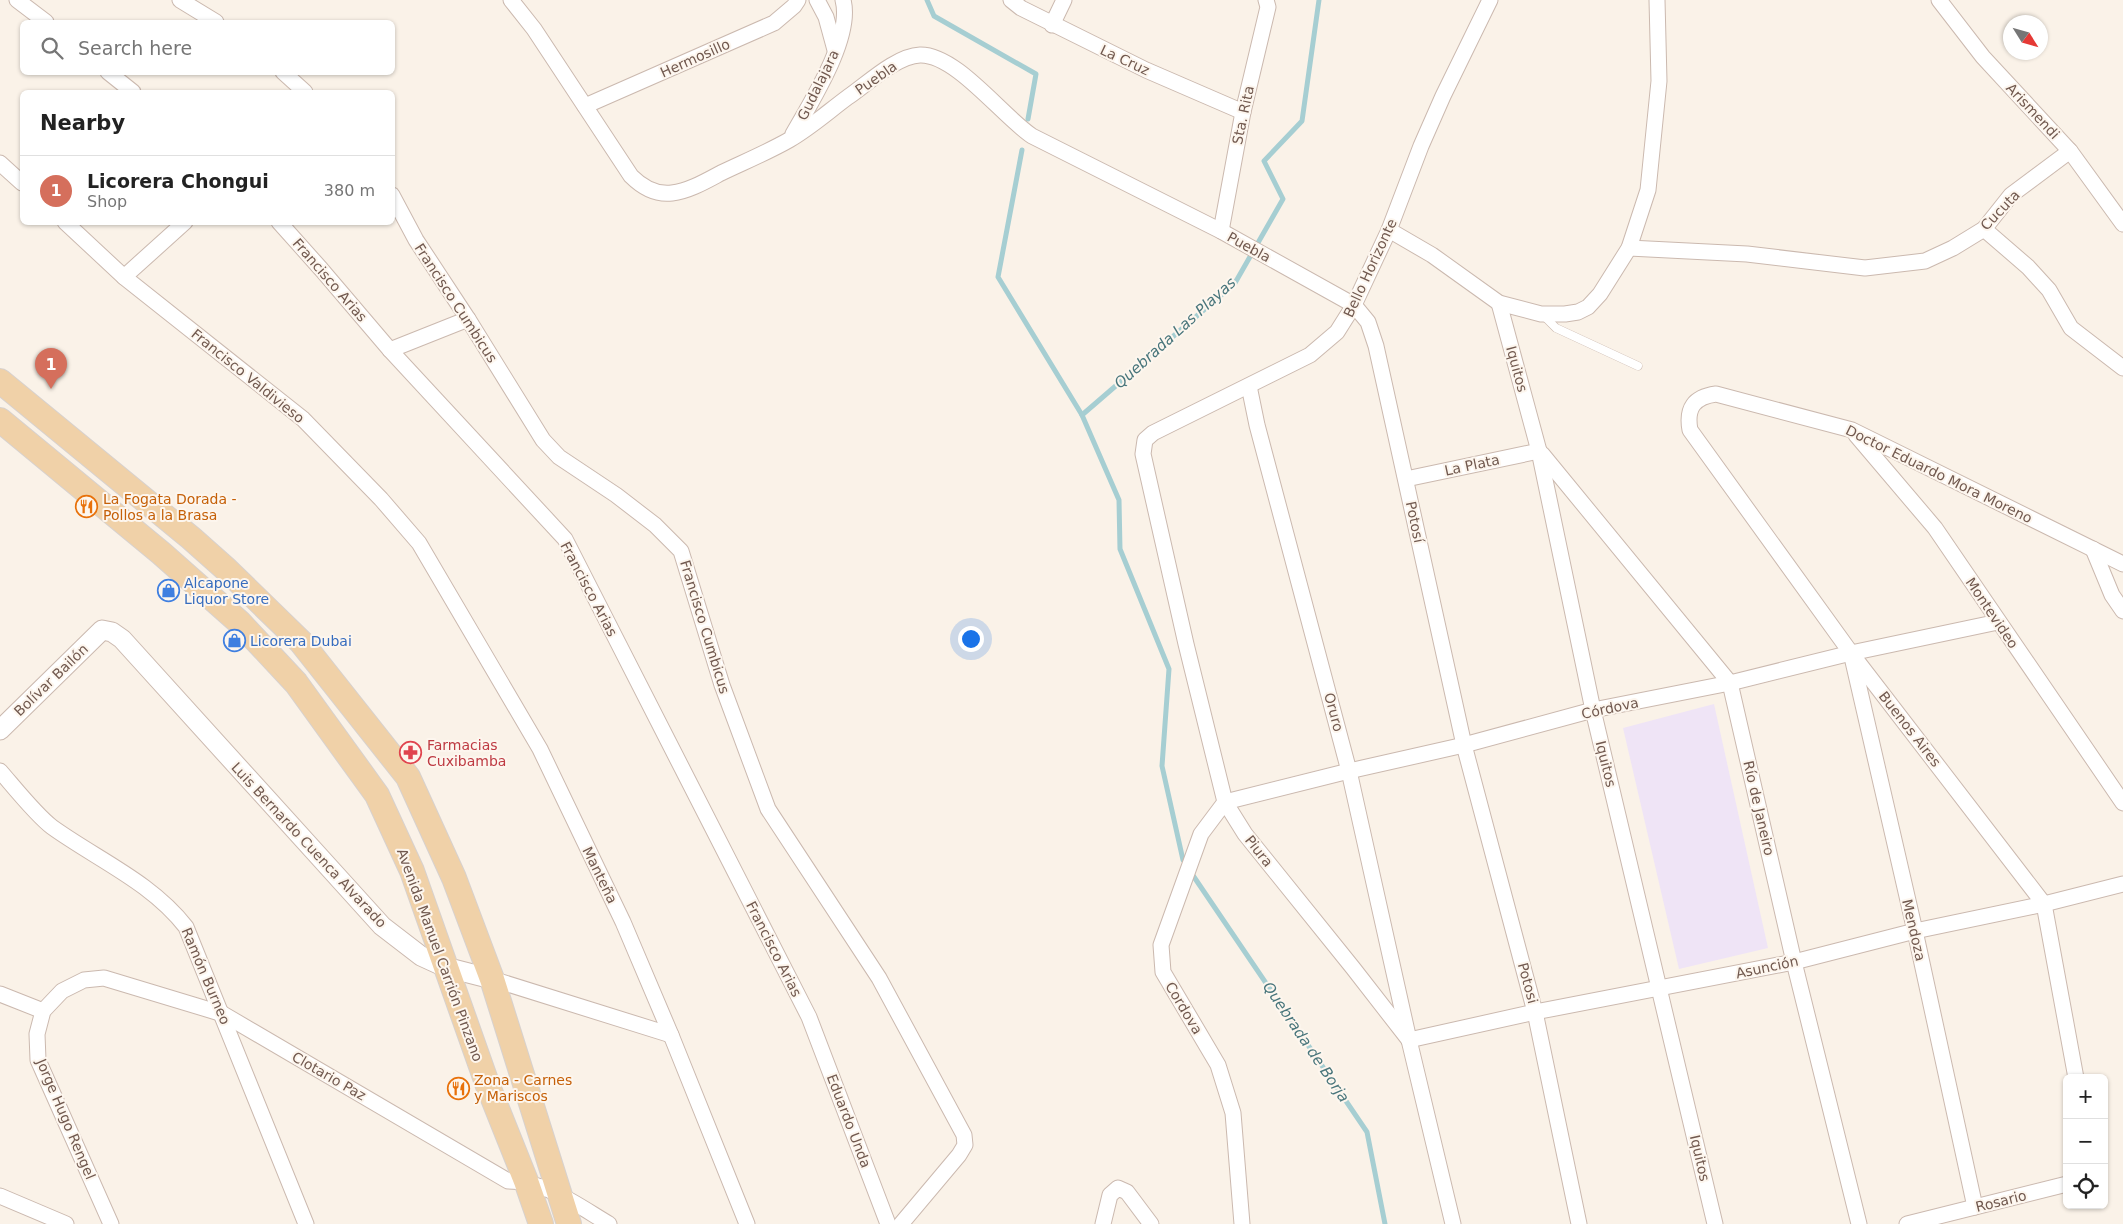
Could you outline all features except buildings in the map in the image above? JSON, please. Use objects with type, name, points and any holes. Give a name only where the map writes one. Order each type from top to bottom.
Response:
[{"type":"main road","points":[[0,382],[191,538],[227,570],[301,642],[408,778],[454,878],[492,980],[558,1194],[570,1224]]},
{"type":"main road","name":"Avenida Manuel Carrión Pinzano","points":[[0,420],[239,622],[296,683],[377,795],[412,871],[445,968],[488,1086],[526,1181],[540,1224]]},
{"type":"main road","points":[[171,563],[191,538]]},
{"type":"street","points":[[17,0],[43,20]]},
{"type":"street","points":[[180,0],[213,20]]},
{"type":"street","name":"Puebla","points":[[511,0],[534,28],[631,176],[642,187],[662,193],[673,193],[698,185],[790,140],[894,64],[920,55],[948,64],[960,72],[1020,128],[1032,136],[1221,231],[1354,305]]},
{"type":"street","name":"Hermosillo","points":[[586,106],[774,23],[794,6],[798,0]]},
{"type":"street","points":[[817,0],[826,18],[836,52]]},
{"type":"street","name":"Gudalajara","points":[[790,140],[821,85],[836,52],[844,17],[843,0]]},
{"type":"street","name":"La Cruz","points":[[1011,0],[1021,8],[1052,25],[1146,70],[1244,112]]},
{"type":"street","points":[[1052,25],[1064,0]]},
{"type":"street","name":"Sta. Rita","points":[[1221,231],[1244,112],[1268,7],[1266,0]]},
{"type":"street","name":"Bello Horizonte","points":[[1146,440],[1153,433],[1310,355],[1337,332],[1354,305],[1389,230],[1424,138],[1490,0]]},
{"type":"street","points":[[1389,230],[1432,255],[1500,304],[1541,314],[1578,312],[1588,307],[1600,294],[1629,248],[1648,190],[1660,80],[1656,0]]},
{"type":"street","name":"Arismendi","points":[[1939,0],[1984,57],[2070,151],[2123,224]]},
{"type":"street","points":[[112,75],[130,90]]},
{"type":"street","points":[[286,75],[303,90]]},
{"type":"street","name":"Cucuta","points":[[1629,248],[1747,254],[1865,268],[1925,261],[1953,248],[1984,229],[2011,195],[2070,151]]},
{"type":"street","points":[[0,163],[20,181]]},
{"type":"street","name":"Francisco Cumbicus","points":[[395,201],[416,240],[468,319],[543,440],[559,457],[616,495],[655,525],[681,551],[722,685],[768,809],[879,978],[964,1135],[965,1144],[959,1155],[900,1224]]},
{"type":"street","name":"Francisco Valdivieso","points":[[68,225],[124,277],[303,419],[381,499],[419,543]]},
{"type":"street","points":[[124,277],[182,225]]},
{"type":"street","name":"Francisco Arias","points":[[282,225],[321,268],[390,350],[565,539],[809,1018]]},
{"type":"street","points":[[1984,229],[2028,267],[2044,284],[2071,328],[2123,368]]},
{"type":"street","name":"Iquitos","points":[[1500,304],[1539,451],[1593,710],[1661,989],[1715,1224]]},
{"type":"street","name":"Potosí","points":[[1354,305],[1368,322],[1376,346],[1464,745]]},
{"type":"street","points":[[390,350],[468,319]]},
{"type":"street","name":"Oruro","points":[[1249,386],[1257,425],[1349,771],[1409,1040]]},
{"type":"street","name":"Doctor Eduardo Mora Moreno","points":[[1692,405],[1704,396],[1716,394],[1852,430],[2123,564]]},
{"type":"street","name":"Buenos Aires","points":[[1692,405],[1688,418],[1690,430],[1850,653],[2044,904],[2075,1074]]},
{"type":"street","name":"Montevideo","points":[[1852,430],[1935,528],[2123,803]]},
{"type":"street","name":"Piura","points":[[1146,440],[1143,454],[1186,644],[1225,802],[1245,834],[1409,1040],[1452,1224]]},
{"type":"street","name":"La Plata","points":[[1406,479],[1539,451]]},
{"type":"street","name":"Río de Janeiro","points":[[1539,451],[1730,683],[1794,962],[1859,1224]]},
{"type":"street","name":"Manteña","points":[[419,543],[540,748],[623,922],[747,1224]]},
{"type":"street","points":[[2093,548],[2112,595],[2123,611]]},
{"type":"street","name":"Córdova","points":[[1225,802],[1464,745],[1593,710],[1730,683],[1850,653],[1998,622]]},
{"type":"street","name":"Luis Bernardo Cuenca Alvarado","points":[[102,630],[112,632],[122,639],[382,926],[421,956],[445,968],[492,980],[671,1035]]},
{"type":"street","name":"Bolívar Bailón","points":[[0,730],[102,630]]},
{"type":"street","name":"Mendoza","points":[[1850,653],[1915,931],[1975,1207]]},
{"type":"street","name":"Potosi","points":[[1464,745],[1535,1012],[1579,1224]]},
{"type":"street","name":"Ramón Burneo","points":[[0,771],[51,826],[152,891],[173,910],[186,927],[306,1224]]},
{"type":"street","name":"Cordova","points":[[1225,802],[1201,834],[1161,945],[1163,972],[1218,1065],[1233,1113],[1242,1224]]},
{"type":"street","name":"Asunción","points":[[1409,1040],[1535,1012],[1794,962],[1915,931],[2044,904],[2123,884]]},
{"type":"street","name":"Clotario Paz","points":[[43,1011],[62,991],[84,980],[104,978],[222,1014],[508,1181],[526,1181],[558,1194],[609,1224]]},
{"type":"street","points":[[0,994],[43,1011]]},
{"type":"street","name":"Jorge Hugo Rengel","points":[[43,1011],[37,1034],[38,1060],[111,1224]]},
{"type":"street","name":"Eduardo Unda","points":[[809,1018],[888,1224]]},
{"type":"street","name":"Rosario","points":[[1907,1224],[2063,1185]]},
{"type":"street","points":[[1103,1224],[1110,1195],[1118,1188],[1127,1192],[1151,1224]]},
{"type":"street","points":[[0,1196],[66,1224]]},
{"type":"lane","points":[[1541,314],[1556,328],[1638,366]]},
{"type":"shaded area","points":[[1714,704],[1768,948],[1679,969],[1623,728]]},
{"type":"waterway","points":[[927,0],[934,16],[1036,74],[1028,119]]},
{"type":"waterway","name":"Quebrada Las Playas","points":[[1082,415],[1235,283],[1283,199],[1264,161],[1302,121],[1319,0]]},
{"type":"waterway","name":"Quebrada de Borja","points":[[1022,150],[998,277],[1082,415],[1119,500],[1120,549],[1169,669],[1162,766],[1183,860]]},
{"type":"waterway","name":"Quebrada de Borja","points":[[1192,874],[1367,1132],[1385,1224]]},
{"type":"place","name":"Licorera Chongui","points":[[51,389]]},
{"type":"place","name":"La Fogata Dorada - Pollos a la Brasa","points":[[87,507]]},
{"type":"place","name":"Alcapone Liquor Store","points":[[168,591]]},
{"type":"place","name":"Licorera Dubai","points":[[234,641]]},
{"type":"place","name":"Farmacias Cuxibamba","points":[[411,753]]},
{"type":"place","name":"Zona - Carnes y Mariscos","points":[[458,1088]]}]
